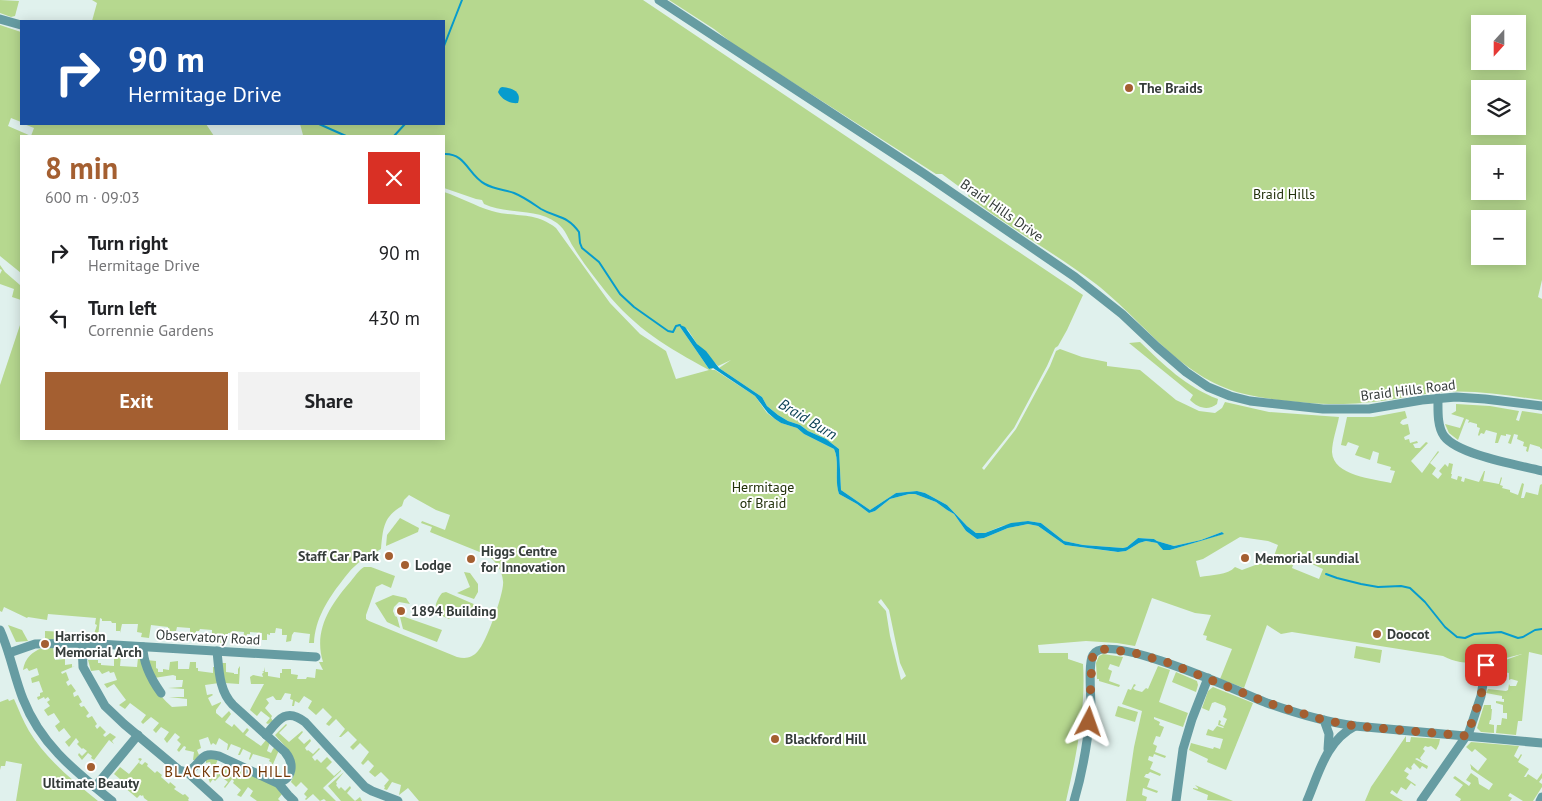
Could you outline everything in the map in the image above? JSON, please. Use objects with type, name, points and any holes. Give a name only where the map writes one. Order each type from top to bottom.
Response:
[{"type":"street","name":"Braid Hills Drive","points":[[659,0],[923,173],[1086,284],[1122,314],[1157,348],[1197,380],[1217,391],[1250,401],[1337,410]]},
{"type":"street","points":[[0,19],[20,26]]},
{"type":"street","name":"Braid Hills Road","points":[[1337,410],[1369,409],[1438,398],[1469,397],[1542,406]]},
{"type":"street","points":[[1438,398],[1440,427],[1444,436],[1449,441],[1475,454],[1542,470]]},
{"type":"street","points":[[0,630],[22,697],[39,729],[61,758],[75,772],[112,801]]},
{"type":"street","points":[[82,643],[83,667],[96,692],[109,710],[179,770],[187,772],[219,801]]},
{"type":"street","name":"Observatory Road","points":[[9,653],[35,644],[82,643],[316,657]]},
{"type":"street","points":[[142,647],[148,669],[161,693]]},
{"type":"street","points":[[1074,801],[1084,762],[1089,728],[1092,659],[1094,653],[1101,649],[1142,655],[1169,663],[1270,704],[1324,720],[1355,726],[1542,743]]},
{"type":"street","points":[[217,651],[221,681],[226,697],[285,752],[291,763],[289,775],[278,783]]},
{"type":"street","points":[[1422,801],[1467,736],[1481,696],[1486,665]]},
{"type":"street","points":[[1176,801],[1183,749],[1208,678]]},
{"type":"street","points":[[266,734],[282,717],[289,715],[299,718],[305,722],[365,787],[398,801]]},
{"type":"street","points":[[1324,720],[1329,732],[1328,750]]},
{"type":"street","points":[[1307,801],[1328,750],[1339,736],[1355,726]]},
{"type":"street","points":[[95,787],[138,735]]},
{"type":"street","points":[[187,772],[192,770],[203,756],[210,754],[220,756],[278,783],[294,801]]},
{"type":"street","points":[[1540,801],[1542,797]]},
{"type":"green space","points":[[0,0],[19,1],[15,16],[11,17],[0,13]]},
{"type":"green space","name":"Hermitage of Braid","points":[[92,0],[643,0],[1083,295],[1067,330],[1055,348],[1014,428],[982,468],[984,470],[1016,429],[1050,366],[1056,351],[1060,349],[1082,357],[1107,362],[1107,366],[1140,370],[1176,400],[1199,411],[1215,413],[1222,408],[1225,402],[1269,412],[1339,417],[1332,448],[1334,460],[1347,471],[1365,478],[1391,483],[1395,471],[1390,470],[1391,467],[1377,463],[1379,453],[1373,451],[1370,460],[1355,455],[1359,446],[1348,442],[1346,446],[1341,445],[1347,417],[1373,417],[1405,411],[1407,418],[1400,423],[1403,425],[1408,424],[1410,434],[1404,437],[1405,440],[1409,439],[1410,443],[1417,441],[1418,443],[1413,444],[1415,448],[1420,448],[1426,442],[1428,443],[1411,461],[1422,473],[1438,451],[1430,463],[1436,468],[1432,474],[1438,479],[1442,474],[1439,471],[1445,464],[1448,467],[1449,463],[1453,464],[1451,478],[1457,480],[1458,476],[1462,477],[1461,481],[1464,482],[1465,478],[1479,482],[1485,471],[1483,481],[1499,484],[1501,477],[1500,485],[1503,486],[1502,488],[1518,495],[1522,483],[1524,484],[1521,498],[1524,498],[1526,492],[1538,495],[1540,485],[1542,484],[1542,655],[1529,652],[1522,721],[1518,721],[1516,735],[1496,733],[1497,725],[1501,725],[1502,718],[1507,719],[1507,713],[1503,713],[1503,705],[1496,703],[1496,701],[1504,702],[1504,699],[1502,699],[1502,696],[1486,693],[1488,689],[1506,691],[1509,684],[1510,686],[1516,686],[1518,681],[1509,680],[1509,673],[1491,670],[1492,665],[1522,654],[1498,660],[1495,663],[1462,662],[1443,656],[1292,632],[1281,634],[1267,625],[1244,688],[1220,679],[1232,649],[1206,640],[1207,636],[1203,635],[1211,615],[1195,613],[1152,598],[1135,646],[1086,641],[1038,645],[1039,653],[1068,653],[1068,659],[1083,664],[1082,716],[1066,801],[419,801],[408,788],[399,795],[401,785],[392,782],[387,790],[384,789],[389,780],[381,772],[375,777],[369,772],[374,766],[368,760],[363,765],[361,763],[369,752],[360,743],[353,750],[350,747],[357,740],[348,731],[339,737],[345,729],[336,719],[329,726],[326,724],[332,717],[323,708],[316,715],[308,708],[312,701],[304,696],[299,703],[295,701],[294,706],[292,706],[293,700],[290,699],[291,694],[285,693],[281,700],[276,700],[273,696],[266,699],[269,703],[265,708],[272,716],[273,721],[268,724],[266,723],[270,718],[261,711],[257,716],[250,710],[264,684],[251,684],[250,677],[253,675],[263,677],[262,674],[264,672],[262,671],[264,671],[264,667],[265,672],[268,672],[268,676],[280,678],[282,669],[291,669],[291,674],[298,675],[297,679],[315,678],[316,669],[323,670],[319,662],[323,662],[320,639],[322,628],[337,599],[364,567],[371,567],[395,576],[391,588],[382,584],[376,587],[366,619],[457,657],[469,657],[478,651],[490,628],[501,595],[503,581],[500,570],[496,563],[487,555],[430,532],[432,527],[421,523],[422,521],[445,530],[450,515],[436,510],[409,495],[404,500],[402,506],[391,515],[385,524],[381,549],[353,568],[332,595],[323,610],[317,626],[314,643],[309,643],[310,634],[294,632],[291,641],[286,642],[287,635],[282,635],[282,629],[276,628],[275,633],[267,634],[267,640],[262,640],[262,633],[250,632],[250,634],[247,634],[246,639],[243,640],[244,632],[232,631],[228,633],[228,637],[224,637],[225,643],[215,643],[216,638],[212,637],[212,630],[200,629],[196,631],[196,636],[190,636],[190,628],[177,627],[176,631],[172,631],[172,635],[168,634],[168,627],[151,625],[149,638],[141,637],[142,633],[137,632],[138,624],[122,624],[120,633],[120,631],[116,631],[116,623],[102,621],[100,618],[98,638],[76,637],[76,632],[94,634],[97,625],[95,624],[96,618],[48,614],[47,620],[27,618],[4,607],[2,612],[0,611],[0,385],[20,325],[20,440],[445,440],[445,192],[492,211],[540,219],[556,228],[610,303],[640,334],[666,351],[676,379],[709,370],[666,345],[629,317],[593,276],[565,232],[557,223],[540,215],[493,207],[484,204],[482,200],[445,188],[445,135],[303,135],[300,125],[445,125],[445,20],[92,20],[97,3]],"holes":[[[678,324],[688,330],[697,344],[718,366],[731,360],[719,368],[762,397],[767,406],[778,415],[826,439],[839,449],[841,490],[870,510],[896,493],[917,491],[925,493],[947,505],[976,533],[985,533],[1002,526],[1028,521],[1041,523],[1064,541],[1083,545],[1123,548],[1138,538],[1154,539],[1174,546],[1201,540],[1222,532],[1223,534],[1170,550],[1163,550],[1157,543],[1146,541],[1126,551],[1117,552],[1065,545],[1038,526],[1028,524],[1008,528],[977,539],[966,531],[954,514],[936,502],[915,494],[890,499],[875,511],[869,513],[839,494],[837,459],[834,449],[804,434],[797,428],[781,423],[767,413],[755,396],[715,370],[711,370],[713,368],[709,369]],[[1240,537],[1268,541],[1278,545],[1271,564],[1258,564],[1242,570],[1235,567],[1224,573],[1200,577],[1196,561],[1203,559]],[[1296,557],[1323,569],[1319,579],[1292,568]],[[881,599],[889,610],[900,663],[906,676],[901,680],[886,611],[878,602]]]},
{"type":"green space","name":"Braid Hills","points":[[669,0],[1542,0],[1542,280],[1538,297],[1542,299],[1542,400],[1456,392],[1434,393],[1362,403],[1320,404],[1249,395],[1225,388],[1204,377],[1166,349],[1096,284],[984,208],[942,174],[936,174],[736,46],[714,29]]},
{"type":"green space","points":[[0,25],[20,32],[20,122],[11,118],[8,126],[29,135],[20,135],[20,272],[0,256]]},
{"type":"green space","points":[[26,125],[207,125],[213,135],[31,135],[34,128]]},
{"type":"green space","points":[[0,265],[20,285],[20,300],[12,297],[14,289],[0,284],[2,270]]},
{"type":"green space","points":[[1140,342],[1186,382],[1218,399],[1217,404],[1207,408],[1193,403],[1190,400],[1193,395],[1129,343]]},
{"type":"green space","points":[[1456,404],[1490,406],[1519,411],[1516,420],[1519,421],[1522,411],[1542,414],[1542,449],[1530,444],[1528,452],[1526,451],[1527,447],[1523,446],[1524,442],[1517,439],[1518,435],[1514,434],[1511,444],[1508,443],[1511,435],[1506,434],[1506,436],[1501,435],[1498,443],[1495,443],[1497,433],[1486,430],[1484,434],[1481,433],[1479,436],[1480,428],[1477,427],[1477,424],[1468,423],[1469,420],[1466,419],[1458,440],[1449,433],[1445,424],[1460,428],[1464,418],[1451,414],[1456,411]]},
{"type":"green space","points":[[400,518],[419,528],[418,532],[386,546],[387,535]]},
{"type":"green space","points":[[464,572],[470,573],[478,584],[478,592],[474,599],[457,593],[470,587]]},
{"type":"green space","points":[[446,592],[476,605],[473,617],[457,611],[449,619],[440,614],[436,609],[436,605],[442,593]]},
{"type":"green space","points":[[393,595],[406,598],[410,604],[399,602],[394,607],[393,611],[400,628],[387,622],[375,603]]},
{"type":"green space","points":[[402,616],[442,630],[437,642],[403,629],[400,617]]},
{"type":"green space","points":[[8,625],[22,630],[28,641],[16,642]]},
{"type":"green space","points":[[45,631],[67,632],[67,639],[45,641]]},
{"type":"green space","points":[[1356,646],[1382,650],[1380,663],[1354,658]]},
{"type":"green space","points":[[42,648],[53,648],[55,660],[65,659],[65,665],[72,664],[72,667],[75,666],[61,672],[62,674],[66,672],[69,680],[66,682],[68,686],[71,684],[76,691],[73,693],[74,697],[78,695],[82,702],[79,704],[81,707],[84,706],[89,713],[86,716],[88,718],[92,716],[97,724],[95,726],[97,729],[100,726],[106,732],[103,735],[105,737],[110,733],[116,737],[112,741],[114,744],[109,740],[94,760],[88,753],[82,760],[78,755],[79,753],[82,756],[87,751],[77,744],[79,742],[76,738],[69,747],[65,742],[71,737],[64,728],[59,732],[55,726],[60,722],[54,713],[48,716],[44,710],[50,706],[47,702],[50,700],[48,697],[45,699],[44,697],[38,700],[37,697],[43,692],[39,681],[32,683],[31,678],[39,675],[37,668],[29,671],[27,668],[23,670],[25,662],[30,656]]},
{"type":"green space","points":[[1103,654],[1123,657],[1119,667],[1110,664],[1108,669],[1112,671],[1109,681],[1120,685],[1119,687],[1097,679],[1096,663],[1099,656]]},
{"type":"green space","points":[[117,656],[121,656],[120,666],[137,667],[138,658],[140,658],[153,684],[172,707],[187,706],[187,699],[169,697],[184,697],[184,689],[168,688],[182,687],[183,680],[176,680],[176,676],[173,675],[154,678],[146,660],[156,661],[158,672],[163,672],[163,669],[169,670],[170,662],[178,661],[178,669],[189,669],[190,662],[196,662],[198,671],[213,673],[213,667],[216,667],[219,683],[205,685],[207,695],[213,695],[208,698],[212,706],[221,702],[216,713],[222,718],[229,711],[231,714],[225,722],[232,727],[234,724],[243,733],[247,728],[249,730],[245,735],[261,746],[266,740],[270,742],[267,751],[271,753],[275,747],[279,750],[271,769],[283,775],[287,766],[287,773],[280,779],[267,774],[272,763],[269,761],[270,759],[253,754],[250,760],[251,753],[243,749],[240,755],[238,755],[241,748],[231,744],[227,750],[228,744],[219,738],[216,745],[213,743],[211,745],[208,737],[199,740],[201,748],[197,750],[199,755],[195,760],[193,760],[194,752],[185,750],[186,747],[184,746],[179,752],[177,750],[181,744],[177,740],[180,737],[175,733],[167,743],[164,739],[169,732],[161,727],[156,733],[153,730],[159,723],[151,717],[143,724],[141,722],[146,715],[130,703],[125,709],[119,705],[126,700],[114,684],[107,688],[104,684],[117,680],[114,672],[110,673],[109,671],[102,674],[99,670],[91,671],[88,660],[98,660],[98,663],[101,663],[101,665],[114,666],[114,658],[117,658]]},
{"type":"green space","points":[[221,663],[226,663],[226,672],[234,674],[238,674],[240,666],[239,684],[225,683]]},
{"type":"green space","points":[[1158,666],[1170,670],[1159,702],[1188,713],[1183,727],[1154,717],[1154,719],[1160,722],[1159,725],[1164,727],[1160,737],[1156,736],[1153,744],[1157,746],[1155,752],[1166,756],[1165,758],[1154,754],[1153,757],[1149,756],[1148,760],[1153,762],[1150,769],[1161,774],[1160,776],[1150,772],[1144,777],[1150,779],[1147,787],[1158,791],[1157,793],[1143,788],[1142,795],[1147,797],[1146,801],[1126,801],[1134,747],[1142,711],[1122,704],[1128,689],[1131,690],[1134,684],[1136,685],[1133,688],[1135,690],[1142,692],[1146,688],[1148,689]]},
{"type":"green space","points":[[1176,672],[1197,681],[1196,692],[1172,682]]},
{"type":"green space","points":[[1213,687],[1253,703],[1226,770],[1207,762],[1208,759],[1189,750],[1191,743],[1220,749],[1223,739],[1206,735],[1208,729],[1213,731],[1217,726],[1224,727],[1218,725],[1219,720],[1221,721],[1220,724],[1224,726],[1227,719],[1223,717],[1226,709],[1225,706],[1215,702],[1212,703],[1209,711],[1202,708],[1208,691]]},
{"type":"green space","points":[[8,699],[9,701],[14,699],[27,727],[43,751],[98,801],[16,801],[22,764],[6,761],[5,766],[1,766],[0,770],[0,702]]},
{"type":"green space","points":[[1484,705],[1491,705],[1491,720],[1489,724],[1494,725],[1494,733],[1481,732],[1477,728]]},
{"type":"green space","points":[[1118,706],[1138,712],[1135,722],[1115,716]]},
{"type":"green space","points":[[286,724],[279,733],[289,742],[302,731],[298,738],[304,744],[310,739],[311,741],[305,748],[307,751],[313,754],[320,749],[312,757],[315,761],[317,759],[321,763],[327,757],[332,762],[326,768],[334,776],[341,770],[323,788],[336,801],[326,801],[324,799],[320,801],[313,794],[306,800],[307,797],[304,794],[308,789],[301,782],[296,787],[291,782],[295,768],[292,756],[275,735]]},
{"type":"green space","points":[[1406,736],[1406,742],[1410,742],[1411,737],[1440,739],[1436,750],[1431,746],[1425,746],[1423,749],[1425,751],[1420,758],[1422,761],[1417,758],[1415,759],[1428,766],[1427,769],[1422,766],[1420,769],[1414,763],[1411,770],[1407,767],[1404,771],[1409,774],[1406,778],[1416,785],[1411,783],[1406,790],[1401,787],[1397,794],[1392,790],[1390,793],[1403,801],[1365,801],[1371,787]]},
{"type":"green space","points":[[1471,742],[1519,746],[1514,756],[1518,759],[1521,754],[1518,762],[1529,769],[1524,777],[1528,774],[1537,780],[1542,773],[1542,778],[1539,782],[1542,784],[1542,787],[1533,801],[1523,801],[1510,793],[1508,796],[1512,798],[1510,801],[1460,801],[1461,799],[1455,795],[1463,785],[1453,778],[1455,776],[1469,786],[1471,783],[1466,780],[1471,773],[1478,778],[1479,784],[1489,790],[1493,784],[1471,769],[1470,764],[1478,771],[1487,759],[1475,749],[1472,752],[1466,747]]},
{"type":"green space","points":[[138,759],[142,759],[139,763],[142,765],[145,762],[148,764],[147,766],[155,773],[157,771],[169,784],[170,782],[176,787],[174,789],[183,795],[185,794],[189,801],[148,801],[143,795],[137,798],[118,782],[120,779],[114,774],[120,767],[129,774],[140,761]]},
{"type":"green space","points":[[206,759],[218,759],[216,764],[228,769],[230,765],[274,785],[282,794],[278,799],[280,801],[257,801],[250,796],[253,791],[248,787],[241,797],[237,795],[241,790],[233,783],[232,779],[225,788],[228,782],[220,776],[215,781],[213,779],[210,783],[208,777],[215,775],[210,762],[206,763]]},
{"type":"green space","points":[[344,772],[336,782],[336,785],[339,789],[341,787],[345,791],[350,786],[351,788],[347,793],[355,801],[341,801],[328,786]]},
{"type":"green space","points":[[1195,785],[1233,801],[1207,800],[1208,795],[1193,789],[1198,789]]},
{"type":"water","points":[[502,87],[513,89],[517,93],[519,96],[518,103],[509,102],[501,97],[498,92]]},
{"type":"water","points":[[678,324],[685,327],[697,344],[706,351],[719,368],[762,397],[767,406],[778,415],[826,439],[839,449],[841,490],[870,510],[896,493],[917,491],[925,493],[947,505],[976,533],[985,533],[1011,523],[1028,521],[1041,523],[1064,541],[1083,545],[1123,548],[1138,538],[1154,539],[1174,546],[1201,540],[1222,532],[1224,534],[1170,550],[1163,550],[1157,543],[1146,541],[1126,551],[1118,552],[1065,545],[1038,526],[1028,524],[1008,528],[977,539],[966,531],[954,514],[936,502],[915,494],[890,499],[875,511],[869,513],[839,494],[837,459],[834,449],[804,434],[797,428],[781,423],[768,413],[755,396],[713,368],[709,369]]},
{"type":"waterway","points":[[445,43],[462,0]]},
{"type":"waterway","name":"Braid Burn","points":[[321,125],[344,135]]},
{"type":"waterway","points":[[395,135],[404,125]]},
{"type":"waterway","name":"Braid Burn","points":[[445,154],[457,157],[485,184],[518,195],[541,209],[570,222],[579,232],[582,248],[599,262],[620,294],[634,307],[668,331],[673,332],[676,326],[680,325]]},
{"type":"waterway","name":"Braid Burn","points":[[1326,574],[1378,587],[1401,586],[1410,588],[1425,602],[1445,627],[1457,637],[1465,638],[1474,634],[1501,632],[1518,638],[1535,630],[1542,629]]},
{"type":"place","name":"The Braids","points":[[1129,88]]},
{"type":"place","name":"Staff Car Park","points":[[389,556]]},
{"type":"place","name":"Memorial sundial","points":[[1245,558]]},
{"type":"place","name":"Higgs Centre for Innovation","points":[[471,559]]},
{"type":"place","name":"Lodge","points":[[405,565]]},
{"type":"place","name":"1894 Building","points":[[401,611]]},
{"type":"place","name":"Doocot","points":[[1377,634]]},
{"type":"place","name":"Harrison Memorial Arch","points":[[45,644]]},
{"type":"place","name":"Blackford Hill","points":[[775,739]]},
{"type":"place","name":"Ultimate Beauty","points":[[91,767]]},
{"type":"district","name":"BLACKFORD HILL","points":[[228,771]]},
{"type":"route","points":[[1089,722],[1092,659],[1094,653],[1101,649],[1126,651],[1154,658],[1270,704],[1313,718],[1355,726],[1467,736],[1481,696],[1486,665]]}]
